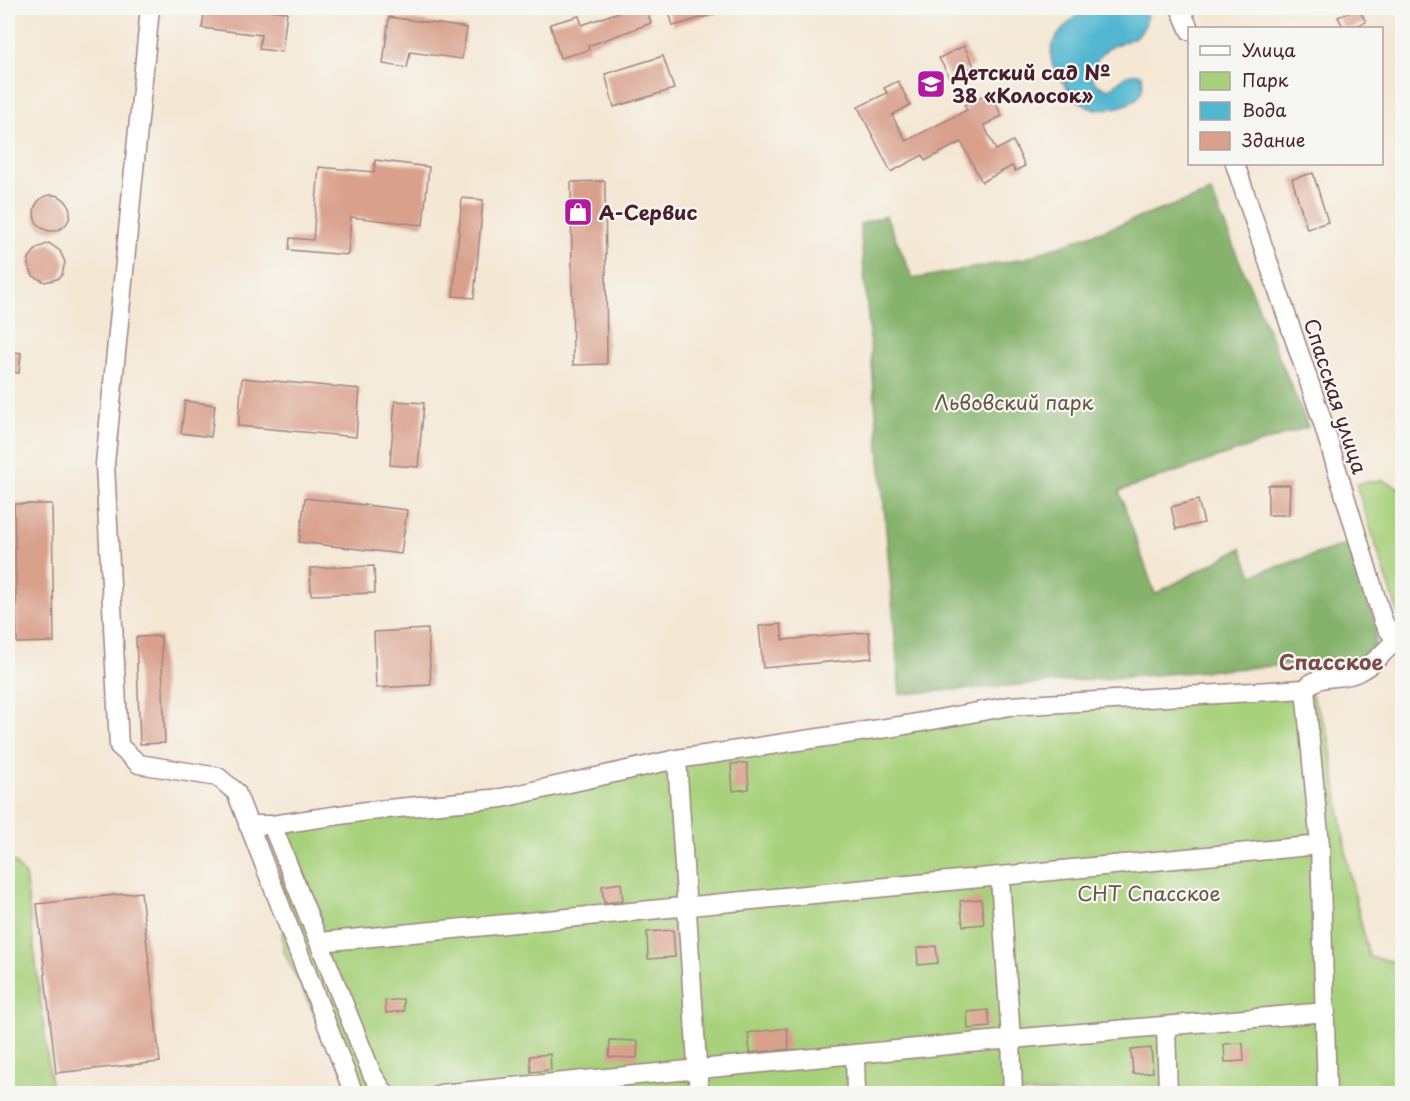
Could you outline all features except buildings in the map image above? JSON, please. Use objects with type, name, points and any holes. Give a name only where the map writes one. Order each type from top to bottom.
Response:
[{"type":"street","points":[[150,8],[105,464],[119,746],[139,764],[218,777],[236,792],[354,1094]]},
{"type":"street","points":[[1180,8],[1188,27]]},
{"type":"street","name":"Спасская улица","points":[[1235,165],[1321,417],[1383,621],[1389,631],[1400,639]]},
{"type":"street","points":[[248,825],[272,825],[367,811],[502,798],[677,759],[900,726],[1010,706],[1305,689],[1313,680],[1356,673],[1376,660],[1400,639]]},
{"type":"street","points":[[1305,689],[1320,845],[1327,1094]]},
{"type":"street","points":[[677,759],[699,1094]]},
{"type":"street","points":[[272,825],[372,1074],[385,1094]]},
{"type":"street","points":[[320,942],[686,905],[1000,878],[1320,845]]},
{"type":"street","points":[[1000,878],[1013,1094]]},
{"type":"street","points":[[440,1094],[558,1088],[699,1069],[1326,1012]]},
{"type":"street","points":[[1166,1026],[1168,1094]]},
{"type":"street","points":[[855,1055],[856,1094]]},
{"type":"green space","name":"Львовский парк","points":[[1211,192],[1308,427],[1119,491],[1155,594],[1241,548],[1252,575],[1347,544],[1375,622],[1375,646],[1365,659],[900,694],[860,224],[886,216],[913,279],[1023,259]]},
{"type":"green space","points":[[1382,480],[1402,489],[1402,616],[1398,613],[1356,484]]},
{"type":"green space","points":[[1392,665],[1402,665],[1402,756],[1397,690]]},
{"type":"green space","name":"СНТ Спасское","points":[[1306,682],[1328,733],[1348,866],[1369,957],[1402,963],[1402,1093],[353,1093],[283,950],[280,827],[866,726]]},
{"type":"green space","points":[[8,855],[25,875],[52,1093],[8,1093]]},
{"type":"water","points":[[1087,8],[1147,8],[1146,23],[1139,34],[1109,48],[1098,58],[1092,71],[1095,82],[1109,89],[1128,75],[1142,75],[1141,92],[1129,104],[1109,109],[1086,107],[1057,74],[1052,63],[1051,53],[1059,34]]},
{"type":"place","name":"Детский сад № 38 «Колосок»","points":[[931,84]]},
{"type":"place","name":"A-Сервис","points":[[578,212]]},
{"type":"district","name":"Спасское","points":[[1331,661]]}]
